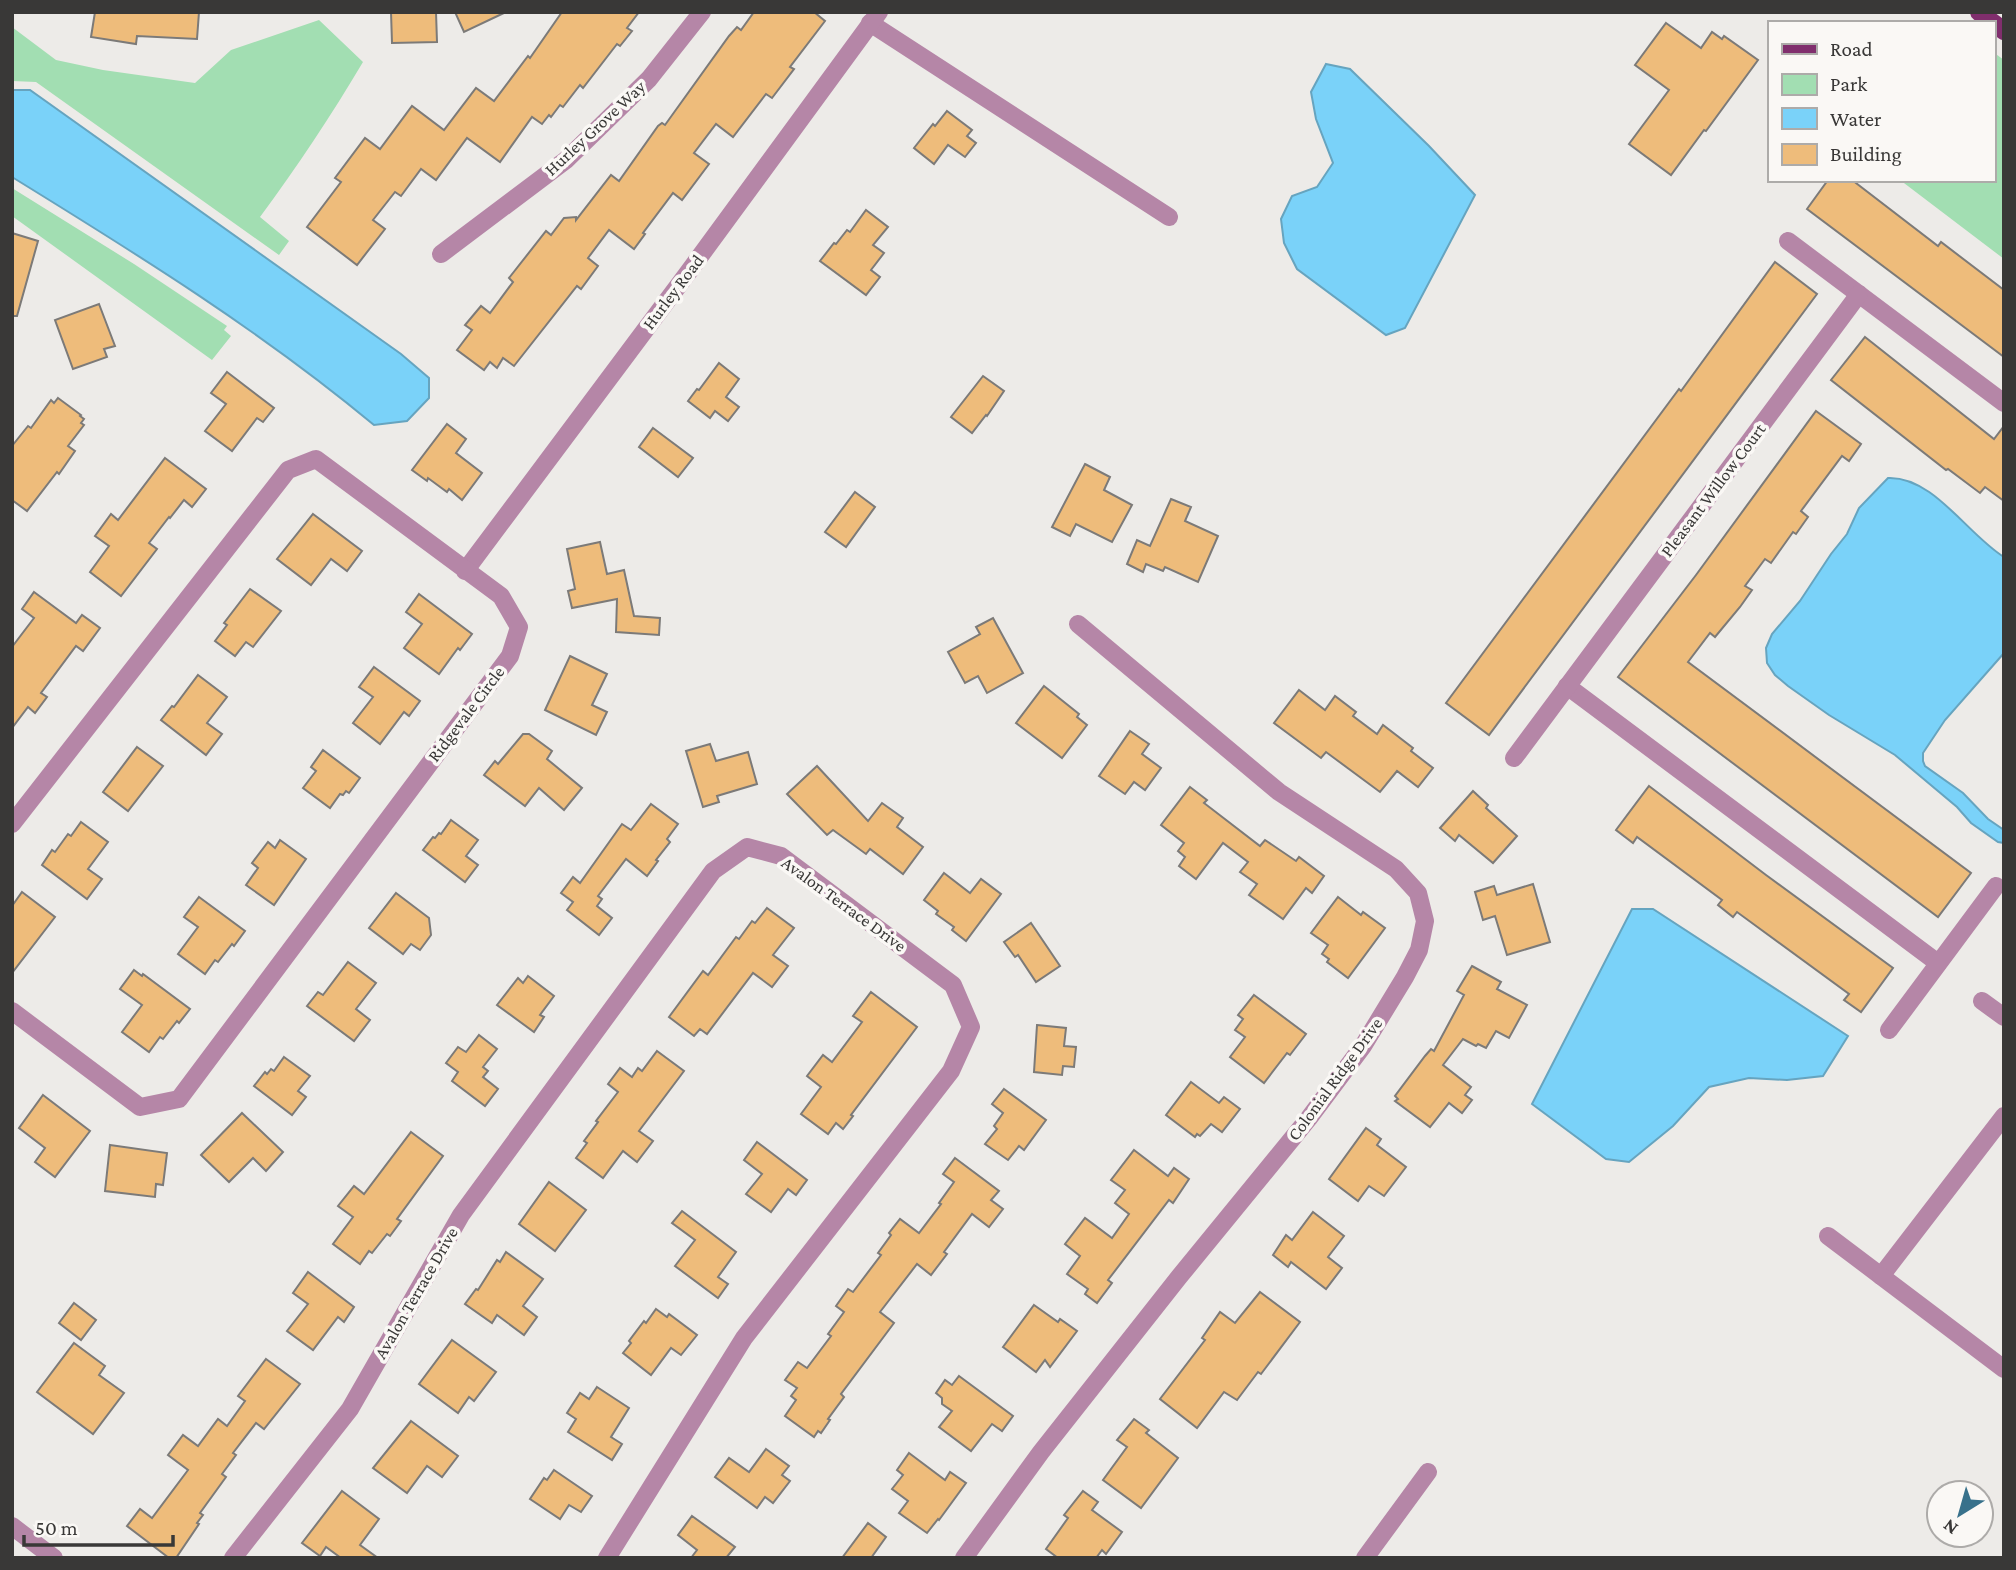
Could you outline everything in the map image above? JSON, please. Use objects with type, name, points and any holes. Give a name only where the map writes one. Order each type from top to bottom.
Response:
[{"type":"street","name":"Hurley Grove Way","points":[[441,254],[566,160],[649,79],[702,12]]},
{"type":"street","points":[[875,18],[1169,217]]},
{"type":"street","name":"Hurley Road","points":[[465,571],[875,18]]},
{"type":"street","points":[[1788,241],[2004,403]]},
{"type":"street","name":"Pleasant Willow Court","points":[[1514,758],[1859,294]]},
{"type":"street","name":"Ridgevale Circle","points":[[12,824],[288,470],[316,459],[501,596],[519,628],[510,656],[180,1099],[140,1107],[12,1011]]},
{"type":"street","name":"Colonial Ridge Drive","points":[[964,1558],[1041,1452],[1309,1118],[1363,1046],[1419,950],[1425,921],[1418,893],[1396,869],[1279,793],[1078,624]]},
{"type":"street","points":[[1567,686],[1938,963]]},
{"type":"street","name":"Avalon Terrace Drive","points":[[233,1558],[350,1409],[461,1214],[713,871],[747,847],[781,856],[953,985],[971,1027],[951,1071],[744,1338],[607,1558]]},
{"type":"street","points":[[1889,1030],[1996,886]]},
{"type":"street","points":[[1982,1001],[2004,1017]]},
{"type":"street","points":[[1881,1276],[2004,1116]]},
{"type":"street","points":[[1828,1236],[2004,1369]]},
{"type":"street","points":[[1365,1558],[1428,1472]]},
{"type":"street","points":[[12,1526],[43,1555]]},
{"type":"green space","points":[[319,20],[363,62],[339,102],[260,217],[289,241],[279,255],[36,82],[12,81],[12,27],[56,60],[103,70],[195,83],[231,50]]},
{"type":"green space","points":[[1995,53],[2004,60],[2004,259],[1903,182],[1995,182]]},
{"type":"green space","points":[[12,188],[227,326],[224,330],[231,336],[212,360],[12,216]]},
{"type":"water","points":[[1326,64],[1350,69],[1475,195],[1405,328],[1386,335],[1297,269],[1284,243],[1281,219],[1292,196],[1317,187],[1333,163],[1316,119],[1311,92]]},
{"type":"water","points":[[12,90],[30,90],[401,354],[429,378],[429,398],[407,421],[374,425],[243,326],[12,177]]},
{"type":"water","points":[[1888,478],[1920,486],[1935,496],[2004,557],[2004,653],[1945,720],[1923,753],[1923,761],[1925,766],[1963,793],[1988,819],[2004,830],[2004,843],[1998,842],[1971,823],[1957,807],[1895,755],[1829,715],[1788,686],[1775,675],[1767,663],[1766,648],[1772,634],[1800,601],[1847,534],[1859,508]]},
{"type":"water","points":[[1632,909],[1653,909],[1848,1036],[1823,1076],[1787,1080],[1749,1078],[1709,1087],[1673,1126],[1629,1162],[1606,1159],[1532,1104]]},
{"type":"building","points":[[95,12],[199,12],[197,39],[137,36],[136,44],[91,37]]},
{"type":"building","points":[[391,12],[436,12],[437,42],[392,43]]},
{"type":"building","points":[[455,12],[506,12],[464,32]]},
{"type":"building","points":[[562,12],[639,12],[627,28],[632,31],[620,46],[617,44],[583,88],[580,85],[563,107],[560,105],[542,124],[532,117],[500,162],[467,138],[436,180],[421,169],[401,196],[395,192],[373,220],[385,229],[357,265],[307,227],[341,182],[335,178],[365,138],[380,149],[412,106],[444,130],[476,88],[494,101],[528,56],[530,58]]},
{"type":"building","points":[[754,12],[814,12],[825,21],[790,67],[794,69],[772,98],[766,94],[733,137],[716,124],[694,153],[709,164],[682,200],[673,193],[634,249],[609,230],[588,258],[598,266],[581,289],[577,286],[514,366],[503,358],[497,368],[490,362],[484,370],[457,350],[472,330],[465,325],[481,306],[490,313],[513,282],[509,278],[546,231],[551,235],[564,218],[576,217],[576,220],[611,175],[619,181],[658,126],[662,123],[665,125],[729,36],[737,27],[741,30]]},
{"type":"building","points":[[1666,23],[1701,48],[1712,32],[1722,39],[1724,36],[1758,60],[1671,175],[1629,144],[1669,90],[1635,65]]},
{"type":"building","points":[[947,111],[972,130],[967,136],[976,143],[965,157],[948,145],[934,164],[914,148]]},
{"type":"building","points":[[1827,182],[1855,182],[1938,246],[1941,242],[2004,290],[2004,357],[1807,209]]},
{"type":"building","points":[[866,210],[888,227],[873,245],[884,253],[871,270],[880,277],[866,295],[820,261],[847,230],[850,232]]},
{"type":"building","points":[[12,233],[38,241],[17,316],[12,316]]},
{"type":"building","points":[[1775,262],[1817,294],[1489,735],[1446,703]]},
{"type":"building","points":[[99,304],[115,346],[104,349],[107,357],[73,369],[55,320]]},
{"type":"building","points":[[1865,337],[1994,439],[2004,426],[2004,501],[1985,487],[1980,493],[1946,470],[1831,380]]},
{"type":"building","points":[[719,363],[739,379],[726,397],[739,407],[728,421],[715,411],[710,418],[688,401]]},
{"type":"building","points":[[227,372],[274,408],[263,422],[257,418],[232,451],[205,431],[226,404],[211,393]]},
{"type":"building","points":[[983,376],[1004,391],[972,433],[951,417]]},
{"type":"building","points":[[58,398],[81,415],[84,419],[81,423],[84,425],[68,446],[75,451],[27,511],[12,500],[12,446],[28,426],[31,428],[51,400],[54,403]]},
{"type":"building","points":[[1816,411],[1861,444],[1849,461],[1842,456],[1801,511],[1808,517],[1796,534],[1793,532],[1771,563],[1765,559],[1745,586],[1752,590],[1740,607],[1715,637],[1710,633],[1688,662],[1971,873],[1938,917],[1618,677]]},
{"type":"building","points":[[447,424],[466,439],[456,453],[482,473],[462,500],[449,489],[447,492],[412,470]]},
{"type":"building","points":[[653,428],[693,458],[678,477],[639,447]]},
{"type":"building","points":[[165,458],[206,489],[192,507],[184,500],[169,517],[149,543],[157,549],[121,596],[90,572],[109,546],[95,536],[111,514],[118,520]]},
{"type":"building","points":[[1085,464],[1110,477],[1104,490],[1132,505],[1112,542],[1076,524],[1070,536],[1052,527]]},
{"type":"building","points":[[855,492],[875,507],[846,547],[825,532]]},
{"type":"building","points":[[1171,499],[1191,507],[1185,521],[1218,536],[1198,582],[1165,567],[1163,571],[1146,564],[1143,572],[1127,564],[1137,540],[1150,546]]},
{"type":"building","points":[[313,514],[362,551],[347,571],[331,559],[311,585],[277,559]]},
{"type":"building","points":[[600,542],[607,574],[624,570],[634,616],[660,618],[659,635],[616,632],[617,599],[572,608],[568,591],[575,589],[567,549]]},
{"type":"building","points":[[250,589],[281,611],[253,647],[246,642],[235,656],[215,641],[227,625],[224,623]]},
{"type":"building","points":[[34,592],[76,623],[82,615],[100,628],[83,651],[76,646],[41,693],[47,697],[35,713],[28,707],[12,728],[12,647],[34,618],[22,609]]},
{"type":"building","points":[[419,594],[472,634],[439,674],[404,648],[422,624],[406,612]]},
{"type":"building","points":[[993,618],[1023,673],[987,693],[978,676],[965,683],[948,652],[980,634],[976,627]]},
{"type":"building","points":[[570,656],[607,674],[592,705],[607,712],[596,735],[545,710]]},
{"type":"building","points":[[374,667],[420,701],[409,716],[404,712],[380,744],[353,723],[373,697],[359,687]]},
{"type":"building","points":[[198,675],[227,697],[207,723],[222,734],[206,755],[161,720]]},
{"type":"building","points":[[1044,686],[1079,714],[1077,717],[1087,725],[1062,758],[1016,723]]},
{"type":"building","points":[[1299,690],[1325,710],[1335,696],[1356,712],[1353,716],[1377,734],[1383,725],[1413,748],[1411,751],[1433,768],[1418,787],[1397,771],[1380,792],[1326,752],[1321,758],[1274,723]]},
{"type":"building","points":[[1130,731],[1149,744],[1142,754],[1161,768],[1145,790],[1134,782],[1125,794],[1099,776]]},
{"type":"building","points":[[523,734],[529,734],[552,751],[547,759],[582,788],[564,810],[539,788],[525,806],[484,775],[495,761],[498,764]]},
{"type":"building","points":[[710,744],[716,761],[748,752],[757,784],[717,796],[719,802],[703,807],[686,751]]},
{"type":"building","points":[[137,747],[163,766],[128,811],[103,792]]},
{"type":"building","points":[[323,750],[360,778],[349,793],[346,791],[343,795],[340,794],[330,808],[303,788],[316,771],[311,767]]},
{"type":"building","points":[[817,766],[868,821],[882,803],[903,818],[897,827],[923,847],[903,874],[870,849],[866,854],[833,830],[827,835],[787,794]]},
{"type":"building","points":[[1649,786],[1893,968],[1861,1012],[1844,1000],[1849,994],[1737,912],[1733,917],[1718,905],[1722,900],[1637,837],[1633,843],[1616,830]]},
{"type":"building","points":[[1190,787],[1207,800],[1204,803],[1260,846],[1265,840],[1296,861],[1299,857],[1324,876],[1312,893],[1306,888],[1283,919],[1249,895],[1257,884],[1240,872],[1248,862],[1223,843],[1196,879],[1179,866],[1185,857],[1178,851],[1184,843],[1161,825]]},
{"type":"building","points":[[1473,791],[1488,805],[1486,808],[1517,836],[1493,863],[1459,835],[1455,841],[1440,828]]},
{"type":"building","points":[[651,804],[678,824],[667,839],[670,842],[647,876],[626,859],[598,896],[602,899],[597,906],[612,918],[599,935],[567,910],[573,902],[561,893],[573,877],[580,883],[622,824],[631,830]]},
{"type":"building","points":[[451,820],[478,840],[466,856],[478,865],[465,882],[423,850],[433,837],[441,834]]},
{"type":"building","points":[[81,822],[108,842],[88,869],[102,879],[87,899],[42,865],[52,850],[55,852]]},
{"type":"building","points":[[280,840],[306,859],[274,905],[246,885],[258,868],[252,863],[268,842],[275,848]]},
{"type":"building","points":[[944,873],[970,893],[981,879],[1001,894],[966,941],[924,900]]},
{"type":"building","points":[[1533,884],[1550,942],[1507,955],[1495,916],[1483,920],[1475,892],[1494,886],[1497,895]]},
{"type":"building","points":[[22,892],[55,917],[12,973],[12,906]]},
{"type":"building","points":[[396,893],[429,918],[431,935],[420,950],[411,944],[403,954],[369,928]]},
{"type":"building","points":[[199,897],[245,931],[218,962],[215,960],[205,974],[178,954],[198,927],[184,917]]},
{"type":"building","points":[[1338,897],[1361,915],[1363,912],[1385,928],[1348,978],[1327,962],[1329,959],[1322,954],[1328,945],[1311,933]]},
{"type":"building","points":[[767,908],[794,928],[773,955],[788,966],[772,987],[753,973],[707,1034],[700,1029],[694,1036],[669,1017],[703,971],[708,975],[736,937],[739,939],[752,921],[755,923]]},
{"type":"building","points":[[1031,923],[1060,966],[1036,982],[1018,955],[1015,957],[1004,942]]},
{"type":"building","points":[[348,962],[376,983],[356,1009],[370,1020],[354,1041],[307,1006],[318,992],[323,995]]},
{"type":"building","points":[[1472,966],[1501,982],[1497,989],[1527,1005],[1509,1038],[1496,1031],[1486,1048],[1463,1039],[1443,1065],[1471,1087],[1465,1095],[1472,1100],[1462,1113],[1449,1103],[1430,1127],[1395,1101],[1398,1099],[1395,1096],[1431,1049],[1434,1051],[1464,995],[1457,991]]},
{"type":"building","points":[[134,970],[190,1009],[163,1039],[160,1037],[149,1052],[122,1032],[142,1005],[120,989]]},
{"type":"building","points":[[528,976],[554,996],[540,1015],[544,1017],[534,1032],[497,1005],[518,978],[523,983]]},
{"type":"building","points":[[871,992],[917,1027],[843,1129],[836,1123],[828,1134],[801,1114],[821,1087],[807,1076],[823,1055],[832,1062],[862,1022],[853,1016]]},
{"type":"building","points":[[1254,995],[1306,1034],[1264,1083],[1230,1057],[1245,1037],[1235,1030],[1243,1019],[1238,1015]]},
{"type":"building","points":[[1037,1025],[1066,1028],[1064,1046],[1076,1047],[1074,1067],[1063,1066],[1062,1075],[1034,1072]]},
{"type":"building","points":[[479,1035],[497,1049],[483,1067],[488,1071],[483,1077],[498,1089],[485,1106],[452,1081],[458,1072],[446,1063],[458,1047],[466,1052]]},
{"type":"building","points":[[657,1051],[684,1071],[639,1131],[653,1141],[637,1162],[623,1151],[603,1178],[576,1158],[587,1143],[584,1141],[598,1122],[596,1121],[618,1092],[608,1084],[620,1068],[632,1077],[638,1068],[642,1071]]},
{"type":"building","points":[[284,1057],[310,1076],[298,1091],[306,1097],[292,1115],[254,1086],[265,1072],[267,1074],[271,1069],[274,1071]]},
{"type":"building","points":[[1191,1082],[1219,1103],[1224,1097],[1240,1109],[1222,1132],[1211,1124],[1200,1136],[1197,1134],[1195,1137],[1166,1115]]},
{"type":"building","points":[[1004,1089],[1046,1120],[1024,1150],[1019,1146],[1008,1160],[985,1144],[997,1129],[994,1126],[1003,1113],[992,1104]]},
{"type":"building","points":[[43,1095],[90,1131],[55,1177],[35,1162],[45,1148],[19,1128]]},
{"type":"building","points":[[242,1113],[283,1152],[266,1171],[253,1158],[229,1182],[201,1155]]},
{"type":"building","points":[[1366,1128],[1381,1139],[1377,1145],[1406,1167],[1384,1196],[1369,1186],[1358,1201],[1329,1179]]},
{"type":"building","points":[[411,1132],[443,1156],[397,1219],[401,1221],[390,1236],[387,1234],[360,1264],[333,1244],[353,1217],[338,1206],[354,1186],[364,1194]]},
{"type":"building","points":[[757,1142],[807,1180],[796,1195],[788,1189],[771,1212],[746,1194],[762,1174],[744,1160]]},
{"type":"building","points":[[110,1145],[167,1153],[163,1185],[156,1184],[155,1197],[105,1191]]},
{"type":"building","points":[[1134,1150],[1168,1176],[1174,1168],[1189,1179],[1173,1203],[1169,1200],[1108,1280],[1112,1283],[1097,1303],[1085,1294],[1088,1289],[1067,1274],[1080,1256],[1065,1244],[1085,1218],[1112,1238],[1129,1214],[1115,1203],[1125,1190],[1111,1180]]},
{"type":"building","points":[[955,1158],[999,1191],[991,1200],[1003,1209],[989,1227],[972,1214],[931,1275],[917,1264],[880,1312],[894,1323],[841,1394],[844,1397],[821,1433],[818,1431],[814,1437],[785,1416],[796,1400],[791,1396],[797,1388],[785,1380],[798,1362],[807,1368],[831,1336],[828,1334],[844,1312],[836,1306],[848,1289],[853,1292],[881,1255],[878,1253],[900,1219],[919,1233],[954,1182],[943,1174]]},
{"type":"building","points":[[549,1182],[586,1210],[555,1251],[519,1224]]},
{"type":"building","points":[[682,1211],[736,1252],[718,1277],[728,1284],[718,1298],[675,1266],[695,1240],[672,1223]]},
{"type":"building","points":[[1313,1212],[1344,1236],[1328,1257],[1342,1268],[1326,1289],[1291,1262],[1288,1267],[1273,1255],[1286,1235],[1292,1240]]},
{"type":"building","points":[[506,1252],[543,1279],[523,1306],[537,1317],[524,1335],[497,1315],[492,1323],[465,1304],[476,1289],[478,1290],[497,1260],[500,1262]]},
{"type":"building","points":[[308,1272],[354,1307],[344,1322],[338,1317],[313,1350],[287,1331],[308,1304],[293,1293]]},
{"type":"building","points":[[1260,1292],[1300,1322],[1261,1374],[1258,1372],[1237,1400],[1224,1392],[1197,1428],[1160,1399],[1205,1340],[1202,1338],[1220,1312],[1235,1323]]},
{"type":"building","points":[[74,1303],[96,1320],[81,1340],[59,1323]]},
{"type":"building","points":[[1034,1305],[1058,1322],[1060,1319],[1077,1331],[1050,1367],[1045,1360],[1036,1372],[1003,1347]]},
{"type":"building","points":[[656,1309],[667,1317],[669,1314],[697,1335],[681,1355],[671,1348],[651,1375],[623,1353],[644,1321],[646,1323]]},
{"type":"building","points":[[452,1340],[496,1372],[474,1401],[469,1397],[458,1413],[419,1384]]},
{"type":"building","points":[[74,1343],[105,1366],[99,1375],[124,1393],[93,1434],[37,1392]]},
{"type":"building","points":[[266,1359],[300,1384],[264,1429],[256,1423],[233,1453],[236,1455],[222,1474],[226,1477],[200,1513],[203,1515],[197,1523],[199,1524],[176,1558],[169,1558],[127,1526],[140,1509],[152,1518],[188,1470],[168,1455],[183,1435],[198,1446],[218,1419],[227,1426],[245,1401],[238,1396]]},
{"type":"building","points":[[959,1376],[1013,1416],[1002,1431],[992,1424],[971,1451],[939,1427],[952,1411],[942,1404],[942,1398],[936,1393],[945,1380],[952,1385]]},
{"type":"building","points":[[597,1387],[629,1408],[611,1437],[622,1444],[612,1460],[568,1432],[576,1419],[567,1413],[580,1393],[589,1399]]},
{"type":"building","points":[[1134,1419],[1149,1430],[1146,1433],[1178,1458],[1141,1508],[1103,1480],[1127,1447],[1117,1440]]},
{"type":"building","points":[[411,1421],[458,1456],[442,1477],[427,1466],[407,1493],[373,1468]]},
{"type":"building","points":[[766,1449],[789,1466],[782,1475],[790,1481],[773,1503],[765,1497],[757,1508],[715,1477],[729,1458],[749,1472]]},
{"type":"building","points":[[909,1453],[945,1480],[950,1472],[966,1483],[927,1533],[899,1513],[908,1501],[892,1489],[903,1475],[897,1470]]},
{"type":"building","points":[[554,1470],[592,1496],[581,1512],[569,1505],[560,1519],[530,1499],[544,1478],[547,1480]]},
{"type":"building","points":[[342,1491],[379,1519],[360,1545],[378,1558],[341,1558],[326,1547],[320,1556],[302,1543]]},
{"type":"building","points":[[1083,1491],[1098,1502],[1092,1510],[1122,1532],[1106,1554],[1102,1550],[1096,1558],[1058,1558],[1046,1549],[1068,1518],[1064,1515]]},
{"type":"building","points":[[692,1516],[735,1547],[726,1558],[691,1558],[697,1550],[678,1535]]},
{"type":"building","points":[[868,1523],[886,1537],[871,1558],[842,1558]]}]
